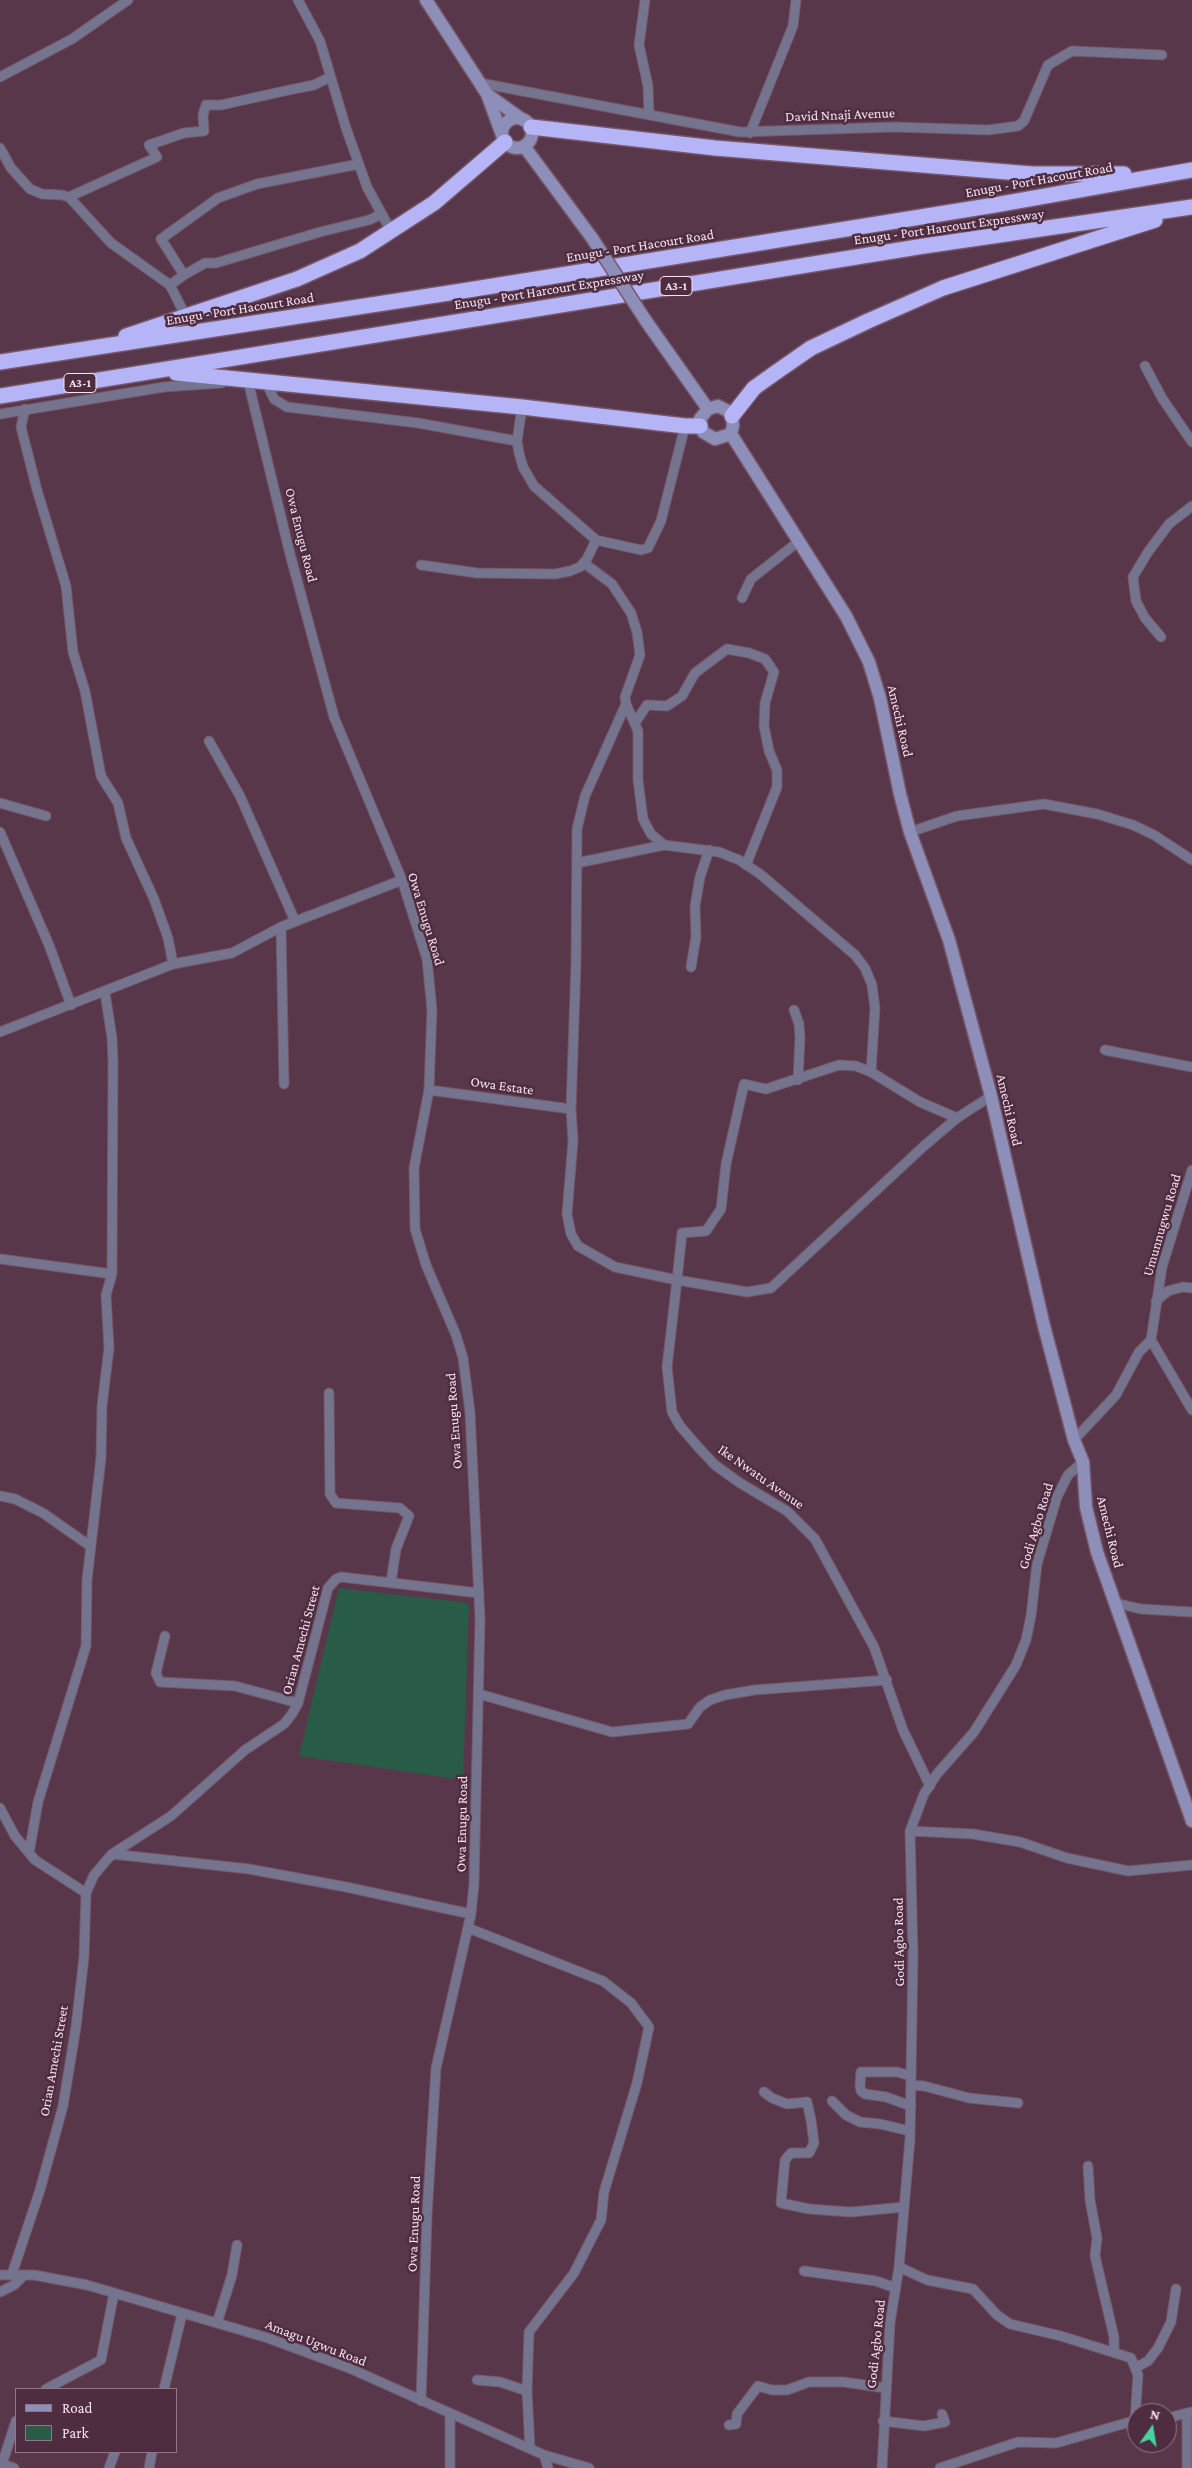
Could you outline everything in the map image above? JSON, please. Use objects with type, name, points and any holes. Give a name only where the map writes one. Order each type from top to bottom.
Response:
[{"type":"highway","points":[[527,124],[715,148],[1032,174],[1175,172]]},
{"type":"highway","points":[[0,362],[92,348],[185,315],[297,279],[360,251],[434,203],[504,138]]},
{"type":"highway","name":"Enugu - Port Hacourt Road","points":[[92,348],[995,205],[1192,170]]},
{"type":"highway","name":"Enugu - Port Harcourt Expressway","points":[[0,396],[924,246],[1192,207]]},
{"type":"highway","points":[[732,416],[754,388],[775,373],[811,348],[868,321],[942,288],[1148,224],[1174,211]]},
{"type":"highway","points":[[160,371],[522,407],[684,426],[700,426]]},
{"type":"main road","points":[[426,0],[483,88],[504,138],[514,148],[524,146],[532,138],[527,124],[483,88]]},
{"type":"main road","points":[[504,138],[507,122],[512,119],[527,124]]},
{"type":"main road","points":[[524,146],[592,238],[646,321],[708,409]]},
{"type":"main road","points":[[718,406],[724,408],[732,416],[731,434],[715,439],[703,432],[700,426],[700,419],[708,409],[718,406]]},
{"type":"main road","name":"Amechi Road","points":[[731,434],[846,616],[869,662],[880,698],[910,832],[948,940],[990,1096],[1044,1326],[1074,1440],[1083,1462],[1086,1507],[1097,1552],[1192,1820]]},
{"type":"street","points":[[0,77],[72,39],[128,0]]},
{"type":"street","points":[[298,0],[320,42],[367,187],[391,232]]},
{"type":"street","points":[[645,0],[639,46],[648,86],[649,115]]},
{"type":"street","points":[[750,132],[793,26],[796,0]]},
{"type":"street","name":"David Nnaji Avenue","points":[[483,88],[750,132],[895,127],[988,130],[1018,126],[1024,121],[1048,65],[1072,51],[1162,55]]},
{"type":"street","points":[[69,198],[157,157],[149,145],[184,133],[204,131],[203,115],[206,105],[221,105],[314,85],[330,77]]},
{"type":"street","points":[[0,148],[11,168],[30,189],[42,194],[62,195],[69,198],[111,243],[170,284],[185,315]]},
{"type":"street","points":[[184,275],[162,239],[218,198],[257,184],[358,164]]},
{"type":"street","points":[[170,284],[205,263],[216,263],[320,232],[369,220],[382,214]]},
{"type":"street","points":[[1145,366],[1162,398],[1192,442]]},
{"type":"street","points":[[0,414],[164,387],[248,381]]},
{"type":"street","name":"Owa Enugu Road","points":[[248,381],[290,554],[334,717],[402,880],[427,959],[432,1017],[429,1090],[414,1168],[415,1229],[426,1265],[456,1335],[463,1358],[470,1412],[479,1593],[480,1694],[474,1884],[471,1914],[436,2068],[427,2216],[424,2371],[421,2402]]},
{"type":"street","points":[[266,382],[274,399],[287,407],[427,424],[517,441]]},
{"type":"street","points":[[522,407],[517,441],[523,468],[534,486],[596,540],[641,550],[648,548],[661,521],[684,426]]},
{"type":"street","points":[[25,409],[21,426],[37,490],[66,586],[73,652],[84,691],[102,776],[118,803],[126,838],[154,899],[168,938],[173,964]]},
{"type":"street","points":[[1161,637],[1145,618],[1136,600],[1133,577],[1148,552],[1169,524],[1192,506]]},
{"type":"street","points":[[421,565],[478,573],[534,574],[570,571],[584,563],[596,540]]},
{"type":"street","points":[[742,598],[751,579],[799,541]]},
{"type":"street","points":[[584,563],[612,584],[631,613],[637,632],[640,655],[626,697],[626,704],[585,796],[577,829],[575,1010],[571,1109],[573,1141],[568,1214],[571,1234],[578,1246],[614,1267],[747,1292],[771,1288],[957,1118],[990,1096]]},
{"type":"street","points":[[635,722],[647,705],[667,706],[682,696],[696,674],[727,649],[749,653],[765,659],[774,672],[765,703],[764,726],[769,751],[777,770],[777,787],[746,865]]},
{"type":"street","points":[[626,704],[635,722],[639,738],[638,780],[643,819],[651,834],[664,845]]},
{"type":"street","points":[[209,741],[240,796],[295,921]]},
{"type":"street","points":[[0,803],[46,816]]},
{"type":"street","points":[[910,832],[957,816],[1048,804],[1097,814],[1133,825],[1154,835],[1192,860]]},
{"type":"street","points":[[0,832],[49,944],[71,1005]]},
{"type":"street","points":[[577,863],[664,845],[719,852],[760,874],[855,955],[865,968],[872,985],[875,1008],[871,1072]]},
{"type":"street","points":[[691,967],[696,937],[695,906],[700,877],[709,850]]},
{"type":"street","points":[[0,1032],[105,993],[173,964],[232,954],[281,927],[402,880]]},
{"type":"street","points":[[281,927],[284,1084]]},
{"type":"street","points":[[28,1853],[38,1802],[85,1650],[90,1546],[101,1458],[102,1406],[109,1348],[106,1295],[112,1274],[113,1060],[112,1038],[105,993]]},
{"type":"street","points":[[794,1010],[799,1024],[800,1038],[798,1080],[817,1071],[839,1065],[856,1066],[871,1072],[920,1102],[957,1118]]},
{"type":"street","points":[[1105,1050],[1136,1058],[1192,1067]]},
{"type":"street","name":"Ike Nwatu Avenue","points":[[798,1080],[766,1089],[744,1084],[726,1164],[721,1209],[706,1231],[682,1233],[667,1367],[672,1412],[680,1426],[716,1465],[787,1512],[815,1539],[874,1647],[904,1730],[930,1786]]},
{"type":"street","name":"Owa Estate","points":[[429,1090],[571,1109]]},
{"type":"street","name":"Umunnugwu Road","points":[[1074,1440],[1116,1395],[1139,1352],[1150,1340],[1163,1261],[1192,1170]]},
{"type":"street","points":[[0,1259],[112,1274]]},
{"type":"street","points":[[1156,1301],[1168,1291],[1183,1287],[1192,1288]]},
{"type":"street","points":[[1150,1340],[1192,1410]]},
{"type":"street","points":[[329,1393],[330,1494],[336,1503],[400,1508],[409,1516],[396,1549],[391,1582]]},
{"type":"street","name":"Godi Agbo Road","points":[[882,2468],[883,2421],[890,2323],[899,2267],[910,2131],[913,1955],[910,1830],[924,1794],[937,1774],[974,1732],[1016,1665],[1026,1640],[1031,1616],[1038,1558],[1057,1497],[1068,1475],[1083,1462]]},
{"type":"street","points":[[0,1496],[15,1499],[43,1513],[90,1546]]},
{"type":"street","name":"Orian Amechi Street","points":[[12,2274],[40,2190],[63,2106],[76,2026],[84,1958],[86,1893],[94,1875],[112,1854],[171,1816],[245,1750],[284,1724],[298,1702],[331,1583],[341,1576],[479,1593]]},
{"type":"street","points":[[1115,1603],[1140,1609],[1192,1612]]},
{"type":"street","points":[[164,1636],[156,1673],[160,1682],[235,1686],[298,1702]]},
{"type":"street","points":[[480,1694],[612,1732],[688,1724],[700,1707],[710,1700],[725,1695],[754,1690],[887,1680]]},
{"type":"street","points":[[0,1808],[10,1827],[28,1853],[49,1871],[86,1893]]},
{"type":"street","points":[[910,1830],[973,1834],[1020,1842],[1067,1858],[1128,1871],[1192,1865]]},
{"type":"street","points":[[112,1854],[249,1869],[353,1888],[471,1914]]},
{"type":"street","points":[[468,1928],[604,1981],[632,2003],[649,2027],[637,2083],[604,2192],[601,2220],[574,2273],[529,2332],[527,2391],[530,2449]]},
{"type":"street","points":[[911,2106],[886,2097],[865,2094],[861,2091],[860,2086],[861,2072],[897,2072],[911,2080],[969,2098],[1018,2102]]},
{"type":"street","points":[[764,2092],[772,2098],[787,2104],[806,2102],[811,2120],[814,2142],[809,2153],[791,2153],[785,2160],[781,2203],[809,2209],[851,2212],[904,2207]]},
{"type":"street","points":[[832,2101],[846,2115],[860,2122],[880,2124],[910,2131]]},
{"type":"street","points":[[1088,2166],[1090,2200],[1097,2238],[1095,2256],[1114,2337],[1114,2352]]},
{"type":"street","points":[[216,2323],[232,2275],[237,2245]]},
{"type":"street","points":[[899,2267],[927,2280],[973,2289],[997,2315],[1010,2324],[1131,2358],[1137,2367],[1137,2403]]},
{"type":"street","points":[[804,2271],[876,2280],[896,2288]]},
{"type":"street","points":[[0,2292],[14,2285],[24,2274]]},
{"type":"street","name":"Amagu Ugwu Road","points":[[0,2275],[24,2274],[46,2276],[114,2293],[309,2352],[544,2455],[589,2468]]},
{"type":"street","points":[[1137,2367],[1148,2362],[1158,2348],[1171,2322],[1176,2289]]},
{"type":"street","points":[[48,2388],[101,2360],[114,2293]]},
{"type":"street","points":[[164,2388],[182,2314]]},
{"type":"street","points":[[477,2380],[500,2382],[527,2391]]},
{"type":"street","points":[[729,2425],[736,2424],[737,2414],[758,2386],[772,2390],[787,2390],[808,2382],[844,2382],[886,2388]]},
{"type":"street","points":[[1189,2412],[1189,2461]]},
{"type":"street","points":[[883,2421],[924,2426],[945,2422],[942,2414]]},
{"type":"street","points":[[450,2415],[450,2468]]},
{"type":"street","points":[[940,2468],[1018,2442],[1056,2443],[1127,2423]]},
{"type":"street","points":[[14,2468],[3,2466],[15,2424]]},
{"type":"street","points":[[109,2468],[115,2453]]},
{"type":"street","points":[[149,2468],[152,2453]]},
{"type":"street","points":[[544,2455],[548,2468]]},
{"type":"green space","points":[[339,1588],[469,1603],[463,1780],[299,1756]]}]
